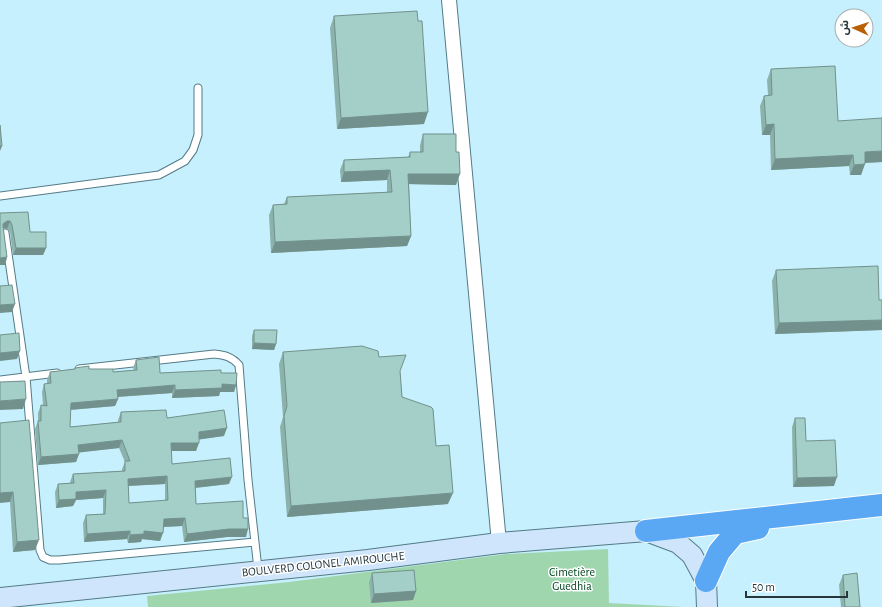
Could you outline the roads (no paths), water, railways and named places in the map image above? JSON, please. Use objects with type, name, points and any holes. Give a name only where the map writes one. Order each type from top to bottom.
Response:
[{"type":"highway","points":[[646,531],[882,505]]},
{"type":"highway","points":[[706,581],[719,552],[735,533],[768,527],[882,516]]},
{"type":"main road","name":"BOULVERD COLONEL AMIROUCHE","points":[[0,598],[368,560],[499,543],[646,531]]},
{"type":"main road","points":[[646,531],[678,543],[692,555],[706,581],[707,607]]},
{"type":"street","points":[[448,0],[499,543]]},
{"type":"lane","points":[[0,196],[159,175],[185,161],[193,150],[198,135],[198,88]]},
{"type":"lane","points":[[5,233],[26,377],[40,550],[43,557],[50,560],[59,560],[256,542]]},
{"type":"lane","points":[[0,380],[214,354],[226,355],[234,359],[239,365],[248,480],[259,571]]},
{"type":"park label","name":"Cimetière Guedhia","points":[[572,579]]}]
